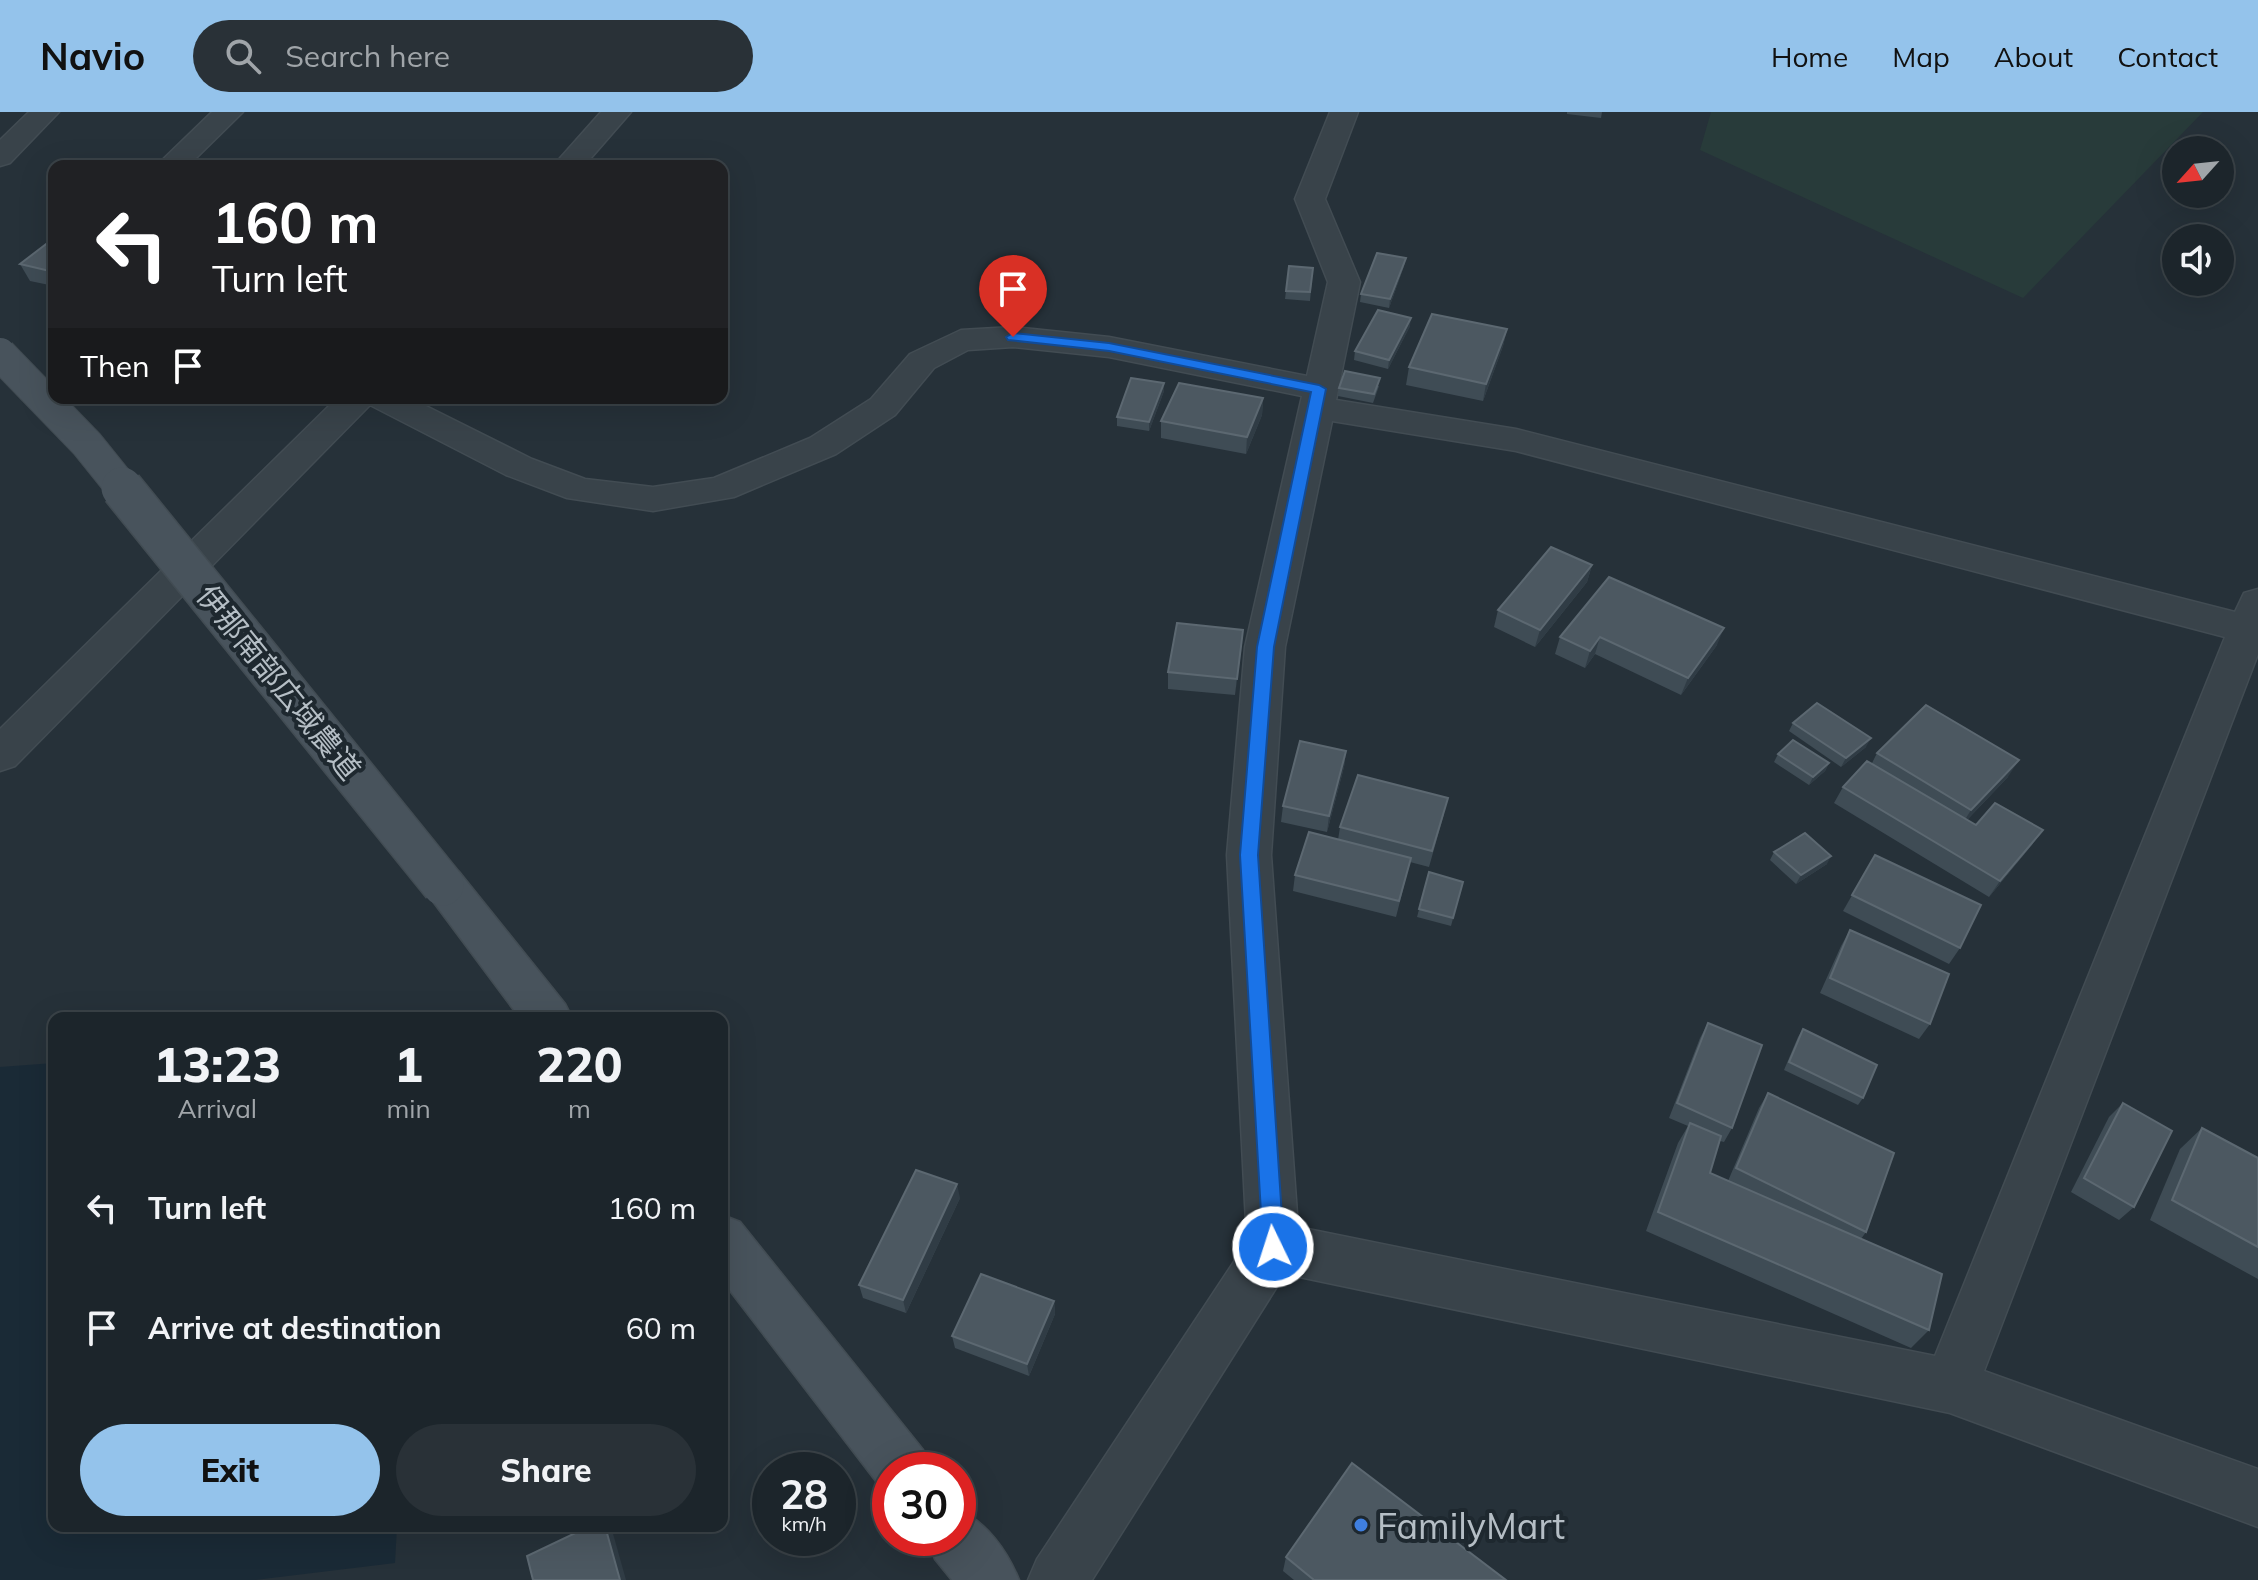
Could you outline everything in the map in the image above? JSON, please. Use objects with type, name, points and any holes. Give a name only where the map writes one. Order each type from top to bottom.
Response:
[{"type":"street","points":[[0,157],[45,112]]},
{"type":"street","points":[[177,160],[229,112]]},
{"type":"street","points":[[573,160],[617,112]]},
{"type":"street","points":[[1058,1580],[1273,1247],[1249,855],[1265,647],[1344,282],[1310,199],[1344,112]]},
{"type":"street","points":[[394,404],[519,467],[580,490],[653,499],[721,489],[823,446],[883,407],[922,361],[961,340],[1013,337],[1109,347],[1317,398],[1516,440],[2255,621],[1950,1386]]},
{"type":"street","name":"伊那南部広域農道","points":[[0,354],[48,404]]},
{"type":"street","name":"伊那南部広域農道","points":[[48,404],[87,444],[543,1012]]},
{"type":"street","points":[[0,755],[351,404]]},
{"type":"street","points":[[728,1247],[889,1452]]},
{"type":"street","points":[[1273,1247],[1950,1386],[2258,1498]]},
{"type":"street","points":[[970,1556],[989,1580]]},
{"type":"green space","points":[[1711,112],[2203,112],[2180,136],[2162,136],[2162,154],[2023,298],[1700,150]]},
{"type":"water","points":[[48,1063],[48,1532],[397,1532],[395,1563],[255,1580],[0,1580],[0,1067]]},
{"type":"building","points":[[48,243],[48,271],[20,264]]},
{"type":"building","points":[[1377,253],[1406,258],[1390,299],[1361,294]]},
{"type":"building","points":[[1289,266],[1313,268],[1310,292],[1286,291]]},
{"type":"building","points":[[1378,310],[1411,318],[1389,360],[1355,351]]},
{"type":"building","points":[[1432,314],[1507,329],[1486,384],[1409,367]]},
{"type":"building","points":[[1345,371],[1380,378],[1374,394],[1339,388]]},
{"type":"building","points":[[1131,378],[1164,383],[1149,422],[1117,417]]},
{"type":"building","points":[[1179,383],[1263,398],[1247,437],[1161,421]]},
{"type":"building","points":[[1551,547],[1592,565],[1540,630],[1498,610]]},
{"type":"building","points":[[1609,577],[1724,628],[1688,678],[1600,637],[1590,651],[1560,637]]},
{"type":"building","points":[[1177,623],[1243,630],[1237,679],[1168,672]]},
{"type":"building","points":[[1817,703],[1871,738],[1846,758],[1793,723]]},
{"type":"building","points":[[1926,705],[2019,760],[1971,810],[1877,753]]},
{"type":"building","points":[[1793,740],[1829,763],[1813,777],[1778,754]]},
{"type":"building","points":[[1300,741],[1346,751],[1329,816],[1283,806]]},
{"type":"building","points":[[1867,761],[1976,825],[1995,803],[2043,830],[2000,881],[1843,787]]},
{"type":"building","points":[[1358,775],[1448,798],[1432,851],[1340,827]]},
{"type":"building","points":[[1309,832],[1411,858],[1399,901],[1295,875]]},
{"type":"building","points":[[1805,833],[1831,856],[1801,875],[1774,852]]},
{"type":"building","points":[[1875,855],[1981,905],[1960,948],[1852,895]]},
{"type":"building","points":[[1429,872],[1463,882],[1453,918],[1419,909]]},
{"type":"building","points":[[1850,930],[1949,974],[1930,1024],[1830,978]]},
{"type":"building","points":[[1708,1023],[1762,1045],[1732,1128],[1677,1103]]},
{"type":"building","points":[[1803,1029],[1877,1065],[1863,1098],[1789,1062]]},
{"type":"building","points":[[1768,1093],[1894,1153],[1866,1232],[1736,1168]]},
{"type":"building","points":[[2123,1103],[2172,1131],[2134,1207],[2084,1178]]},
{"type":"building","points":[[1690,1123],[1721,1136],[1710,1173],[1942,1274],[1929,1330],[1658,1212]]},
{"type":"building","points":[[2202,1128],[2258,1158],[2258,1247],[2172,1200]]},
{"type":"building","points":[[916,1170],[957,1184],[903,1300],[859,1285]]},
{"type":"building","points":[[981,1274],[1054,1301],[1027,1364],[952,1336]]},
{"type":"building","name":"FamilyMart","points":[[1352,1463],[1506,1580],[1314,1580],[1286,1557]]},
{"type":"building","points":[[577,1532],[607,1532],[620,1580],[533,1580],[527,1556]]},
{"type":"place","name":"FamilyMart","points":[[1361,1525]]},
{"type":"route","points":[[1013,337],[1109,347],[1319,389],[1265,647],[1249,855],[1273,1247]]}]
